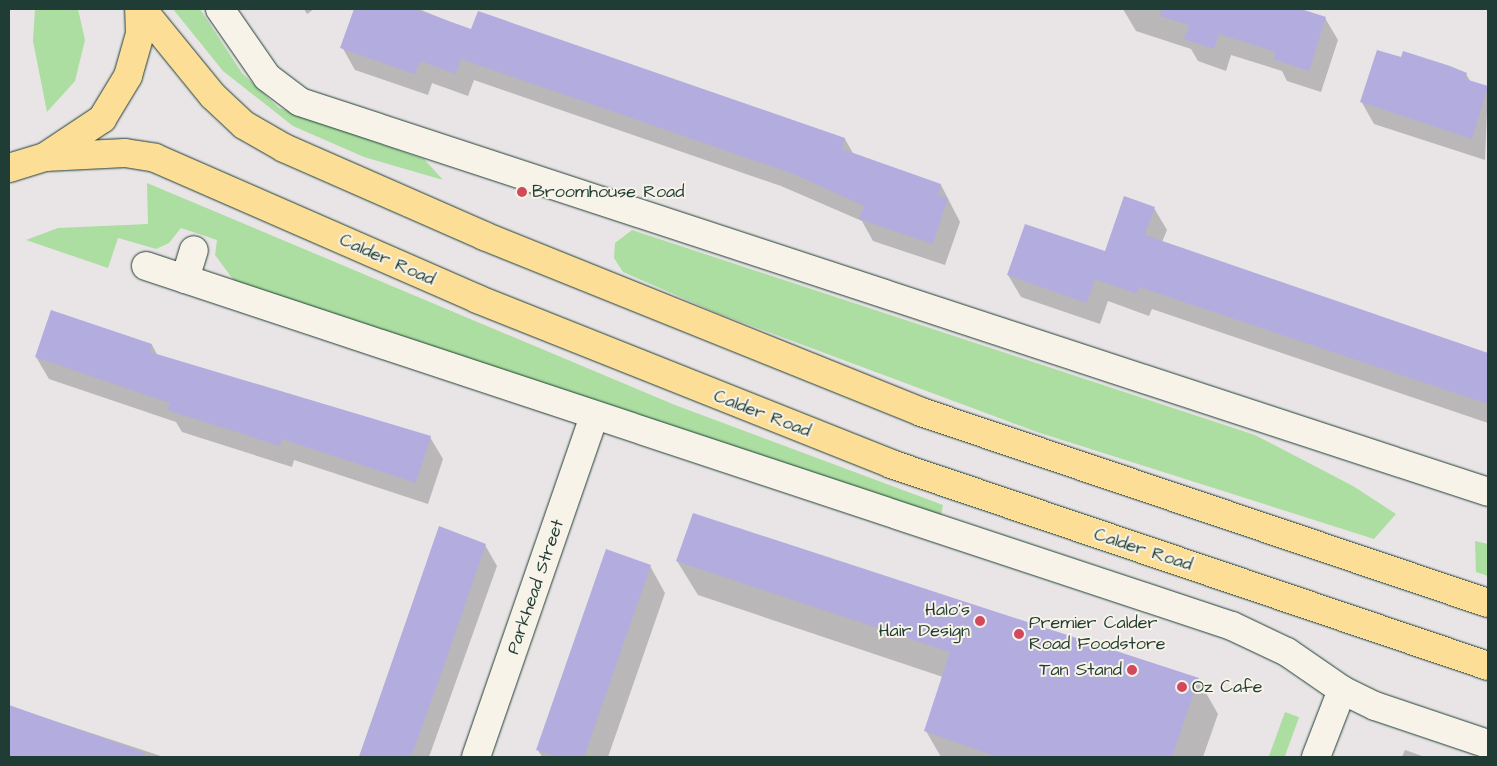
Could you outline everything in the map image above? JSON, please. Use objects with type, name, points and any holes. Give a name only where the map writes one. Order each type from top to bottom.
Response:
[{"type":"main road","name":"Calder Road","points":[[45,157],[102,119],[128,76],[140,34],[140,9]]},
{"type":"main road","name":"Calder Road","points":[[140,9],[212,96],[244,125],[366,184],[930,415],[1488,603]]},
{"type":"main road","name":"Calder Road","points":[[9,168],[45,157],[125,153],[155,158],[486,303],[891,464],[1488,666]]},
{"type":"street","points":[[220,9],[267,77],[300,102],[1488,492]]},
{"type":"street","points":[[185,279],[194,250]]},
{"type":"street","points":[[146,266],[1232,626],[1287,652],[1342,690],[1375,706],[1488,744]]},
{"type":"street","name":"Parkhead Street","points":[[476,757],[594,416]]},
{"type":"street","points":[[1316,757],[1342,690]]},
{"type":"green space","points":[[35,9],[78,9],[85,40],[75,81],[47,112],[33,41]]},
{"type":"green space","points":[[173,9],[200,9],[242,73],[279,108],[424,159],[443,180],[364,157],[293,126],[223,71]]},
{"type":"green space","points":[[147,183],[675,405],[943,505],[941,516],[235,282],[215,255],[217,240],[181,228],[169,243],[156,249],[118,238],[108,268],[26,240],[58,228],[148,224]]},
{"type":"green space","points":[[632,230],[1255,435],[1353,486],[1396,514],[1374,539],[1037,432],[717,313],[623,272],[614,258],[615,243]]},
{"type":"green space","points":[[1475,541],[1488,544],[1488,576],[1476,572]]},
{"type":"green space","points":[[1285,712],[1299,717],[1285,757],[1269,757]]},
{"type":"building","points":[[354,9],[415,9],[471,29],[478,11],[845,138],[842,149],[941,184],[938,195],[948,198],[933,244],[859,219],[864,206],[794,174],[461,59],[456,74],[420,61],[415,74],[340,48]]},
{"type":"building","points":[[1161,9],[1301,9],[1326,17],[1309,71],[1273,59],[1276,52],[1219,34],[1214,49],[1184,39],[1189,25],[1160,16]]},
{"type":"building","points":[[1377,50],[1401,57],[1403,51],[1450,66],[1467,73],[1465,79],[1488,86],[1472,139],[1360,102]]},
{"type":"building","points":[[1124,196],[1155,207],[1145,235],[1488,353],[1488,404],[1139,287],[1137,294],[1095,279],[1087,303],[1007,275],[1025,224],[1105,251]]},
{"type":"building","points":[[51,310],[152,344],[150,352],[431,436],[416,483],[282,439],[280,446],[167,410],[170,403],[35,357]]},
{"type":"building","points":[[693,513],[1199,678],[1172,757],[998,757],[924,731],[950,652],[676,561]]},
{"type":"building","points":[[439,526],[486,544],[441,674],[411,757],[359,757]]},
{"type":"building","points":[[606,549],[651,565],[584,757],[558,757],[536,750]]},
{"type":"building","points":[[9,705],[145,753],[144,757],[9,757]]},
{"type":"place","name":"Broomhouse Road","points":[[522,192]]},
{"type":"place","name":"Halo's Hair Design","points":[[980,621]]},
{"type":"place","name":"Premier Calder Road Foodstore","points":[[1019,634]]},
{"type":"place","name":"Tan Stand","points":[[1132,670]]},
{"type":"place","name":"Oz Cafe","points":[[1182,687]]}]
